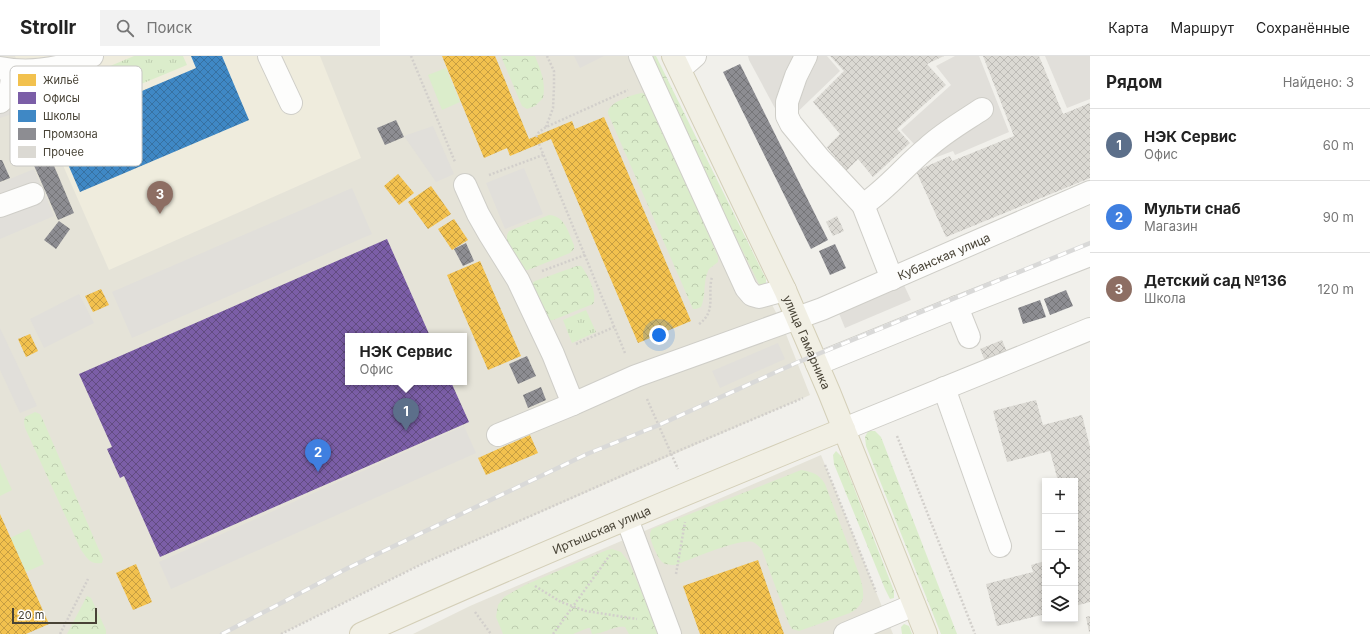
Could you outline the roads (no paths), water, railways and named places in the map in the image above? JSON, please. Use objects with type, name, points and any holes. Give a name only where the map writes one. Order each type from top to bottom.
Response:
[{"type":"main road","name":"улица Гамарника","points":[[682,60],[798,318],[844,428],[926,634]]},
{"type":"main road","name":"Иртышская улица","points":[[361,634],[456,591],[630,526],[844,428]]},
{"type":"lane","points":[[65,66],[92,56]]},
{"type":"lane","points":[[269,56],[291,103]]},
{"type":"lane","points":[[640,56],[746,288],[752,295],[759,297],[786,290]]},
{"type":"lane","points":[[806,56],[796,76],[787,102],[787,116],[791,124],[819,158],[863,205],[892,279]]},
{"type":"lane","points":[[0,102],[5,99],[10,91]]},
{"type":"lane","points":[[863,205],[885,188],[927,147],[982,109]]},
{"type":"lane","points":[[465,185],[478,214],[518,280],[553,354],[573,404]]},
{"type":"lane","name":"Кубанская улица","points":[[498,435],[636,376],[716,346],[756,334],[822,310],[1090,192]]},
{"type":"lane","points":[[0,206],[33,194]]},
{"type":"lane","points":[[817,364],[1090,255]]},
{"type":"lane","points":[[957,307],[969,337]]},
{"type":"lane","points":[[844,428],[1090,329]]},
{"type":"lane","points":[[944,388],[1000,546]]},
{"type":"lane","points":[[630,526],[669,630]]},
{"type":"lane","points":[[845,634],[914,605]]},
{"type":"railway","points":[[222,634],[348,568],[587,454],[659,425],[796,363],[1090,243]]},
{"type":"place","name":"Детский сад №136","points":[[160,214]]},
{"type":"place","name":"НЭК Сервис","points":[[406,431]]},
{"type":"place","name":"Мульти снаб","points":[[318,472]]}]
